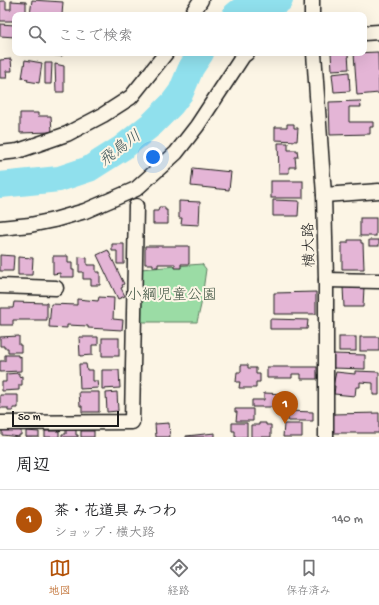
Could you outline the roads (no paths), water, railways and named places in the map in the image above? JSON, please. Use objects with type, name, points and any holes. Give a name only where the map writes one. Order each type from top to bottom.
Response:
[{"type":"street","points":[[193,12],[201,0]]},
{"type":"street","points":[[312,0],[312,12]]},
{"type":"street","points":[[0,153],[18,151],[67,134],[103,115],[131,97],[164,56]]},
{"type":"street","points":[[0,228],[30,225],[54,220],[85,211],[136,189],[176,153],[197,126],[243,56]]},
{"type":"street","name":"横大路","points":[[314,56],[324,195],[326,280],[326,437]]},
{"type":"street","points":[[324,195],[379,191]]},
{"type":"street","points":[[0,423],[132,422],[136,206]]},
{"type":"street","points":[[326,280],[379,281]]},
{"type":"street","points":[[0,286],[56,288]]},
{"type":"waterway","name":"飛鳥川","points":[[239,12],[250,6],[280,0]]},
{"type":"waterway","name":"飛鳥川","points":[[0,185],[59,179],[89,169],[122,148],[152,124],[172,104],[181,92],[191,68],[199,56]]},
{"type":"place","name":"茶・花道具 みつわ","points":[[285,424]]},
{"type":"park label","name":"小綱児童公園","points":[[172,294]]}]
